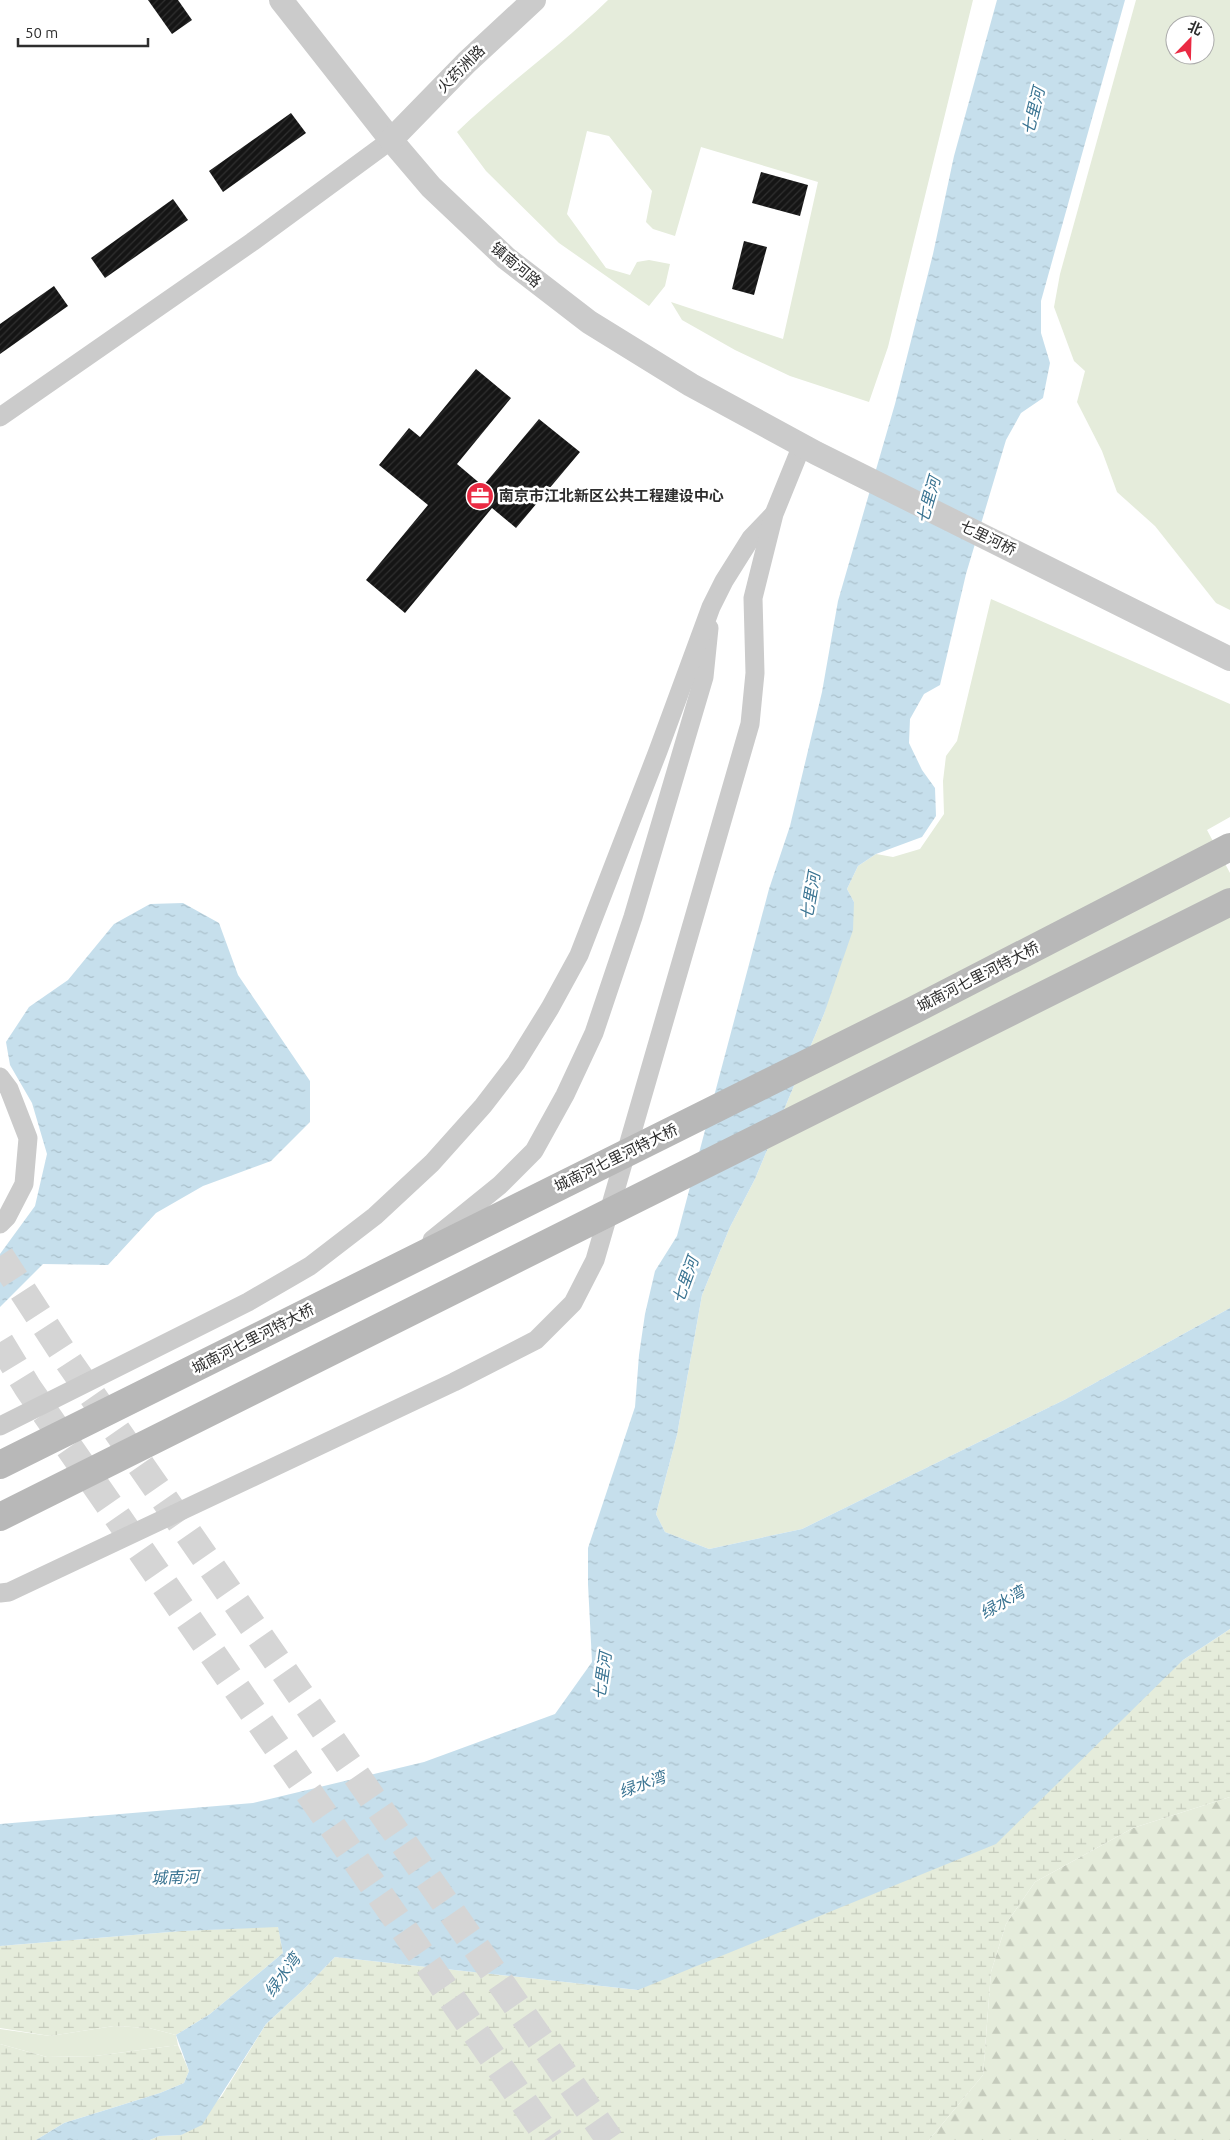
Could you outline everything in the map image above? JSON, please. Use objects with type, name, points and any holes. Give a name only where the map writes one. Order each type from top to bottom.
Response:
[{"type":"main road","name":"城南河七里河特大桥","points":[[0,1465],[905,1014],[1230,847]]},
{"type":"main road","points":[[0,1517],[1230,902]]},
{"type":"street","name":"镇南河路","points":[[281,0],[391,140],[432,187],[506,258],[589,322],[691,385],[809,449]]},
{"type":"street","name":"火药洲路","points":[[391,140],[467,62],[534,0]]},
{"type":"street","points":[[0,417],[252,242],[391,140]]},
{"type":"street","points":[[0,1593],[9,1592],[479,1369],[536,1340],[572,1303],[595,1260],[750,724],[755,673],[753,598],[774,514],[809,449]]},
{"type":"street","name":"七里河桥","points":[[809,449],[1230,658]]},
{"type":"street","points":[[0,1426],[248,1302],[310,1266],[375,1216],[432,1163],[483,1106],[516,1062],[550,1008],[579,955],[711,607],[724,581],[751,538],[774,514]]},
{"type":"street","points":[[405,1263],[500,1185],[534,1152],[565,1095],[594,1033],[633,917],[704,677],[711,607]]},
{"type":"street","points":[[0,1076],[9,1089],[28,1138],[24,1184],[7,1217],[0,1224]]},
{"type":"green space","points":[[608,0],[973,0],[888,347],[869,402],[790,376],[735,350],[682,320],[671,302],[783,339],[818,182],[701,147],[675,236],[653,229],[646,222],[652,191],[609,136],[587,131],[567,214],[606,268],[630,275],[637,262],[649,260],[670,264],[665,286],[649,306],[559,243],[486,171],[457,132]]},
{"type":"green space","points":[[1136,0],[1230,0],[1230,610],[1216,603],[1155,526],[1117,492],[1102,451],[1077,402],[1085,371],[1074,361],[1054,307],[1060,274]]},
{"type":"green space","points":[[991,599],[1230,704],[1230,817],[1207,830],[1230,873],[1230,1308],[1066,1399],[802,1529],[709,1549],[665,1532],[656,1514],[677,1435],[702,1295],[730,1227],[755,1179],[824,1014],[854,902],[847,889],[858,866],[876,854],[893,857],[920,849],[944,814],[943,781],[946,756],[957,741]]},
{"type":"green space","points":[[1230,1629],[1230,1797],[1133,1828],[1035,1882],[1006,1924],[991,1972],[983,2075],[929,2140],[150,2140],[159,2136],[181,2135],[221,2097],[266,2024],[335,1957],[638,1990],[1183,1660]]},
{"type":"green space","points":[[1230,1797],[1230,2140],[929,2140],[983,2075],[991,1972],[1006,1924],[1035,1882],[1133,1828]]},
{"type":"green space","points":[[278,1926],[283,1953],[210,2014],[176,2035],[149,2028],[114,2026],[50,2036],[0,2028],[0,1946],[182,1931]]},
{"type":"green space","points":[[114,2026],[149,2028],[176,2035],[178,2045],[95,2056],[47,2057],[0,2044],[0,2029],[50,2036]]},
{"type":"green space","points":[[0,2044],[47,2057],[95,2056],[178,2045],[189,2071],[184,2083],[160,2093],[64,2123],[36,2140],[0,2140]]},
{"type":"water","points":[[997,0],[1125,0],[1041,301],[1041,333],[1050,363],[1043,398],[1021,413],[1006,440],[966,574],[940,685],[924,694],[910,719],[909,743],[922,770],[935,788],[936,816],[922,837],[876,854],[858,866],[847,889],[854,902],[853,930],[824,1014],[755,1179],[730,1227],[702,1295],[677,1435],[656,1514],[665,1532],[709,1549],[802,1529],[1066,1399],[1230,1308],[1230,1629],[1183,1660],[996,1844],[638,1990],[335,1957],[266,2024],[202,2125],[181,2135],[159,2136],[150,2140],[36,2140],[64,2123],[160,2093],[184,2083],[189,2071],[176,2035],[210,2014],[283,1953],[278,1927],[182,1931],[0,1946],[0,1824],[253,1803],[424,1762],[555,1714],[592,1662],[588,1548],[635,1407],[639,1355],[645,1314],[655,1271],[677,1236],[769,889],[790,826],[822,692],[838,601],[895,404],[933,254],[954,156]]},
{"type":"water","points":[[183,903],[219,923],[238,975],[310,1081],[310,1122],[271,1161],[203,1186],[156,1213],[108,1265],[43,1264],[0,1307],[0,1254],[35,1206],[47,1154],[32,1103],[10,1065],[6,1042],[29,1007],[68,980],[114,924],[150,904]]},
{"type":"building","points":[[148,0],[178,0],[192,20],[172,34]]},
{"type":"building","points":[[291,113],[306,133],[223,192],[209,171]]},
{"type":"building","points":[[761,172],[808,185],[800,216],[752,203]]},
{"type":"building","points":[[173,199],[188,220],[105,278],[91,258]]},
{"type":"building","points":[[744,241],[767,247],[754,295],[732,289]]},
{"type":"building","points":[[54,286],[68,306],[0,354],[0,324]]},
{"type":"building","name":"南京市江北新区公共工程建设中心","points":[[476,369],[511,398],[457,464],[483,486],[539,419],[580,452],[516,528],[492,508],[405,613],[366,580],[428,505],[379,465],[409,428],[420,437]]},
{"type":"tunnel","points":[[0,1256],[69,1362],[610,2140]]},
{"type":"tunnel","points":[[0,1342],[28,1388],[550,2140]]},
{"type":"place","name":"南京市江北新区公共工程建设中心","points":[[480,496]]},
{"type":"water label","name":"七里河","points":[[1033,111]]},
{"type":"water label","name":"七里河","points":[[928,500]]},
{"type":"water label","name":"七里河","points":[[810,896]]},
{"type":"water label","name":"七里河","points":[[685,1280]]},
{"type":"water label","name":"绿水湾","points":[[1002,1602]]},
{"type":"water label","name":"七里河","points":[[602,1676]]},
{"type":"water label","name":"绿水湾","points":[[642,1784]]},
{"type":"water label","name":"城南河","points":[[175,1877]]},
{"type":"water label","name":"绿水湾","points":[[282,1975]]}]
